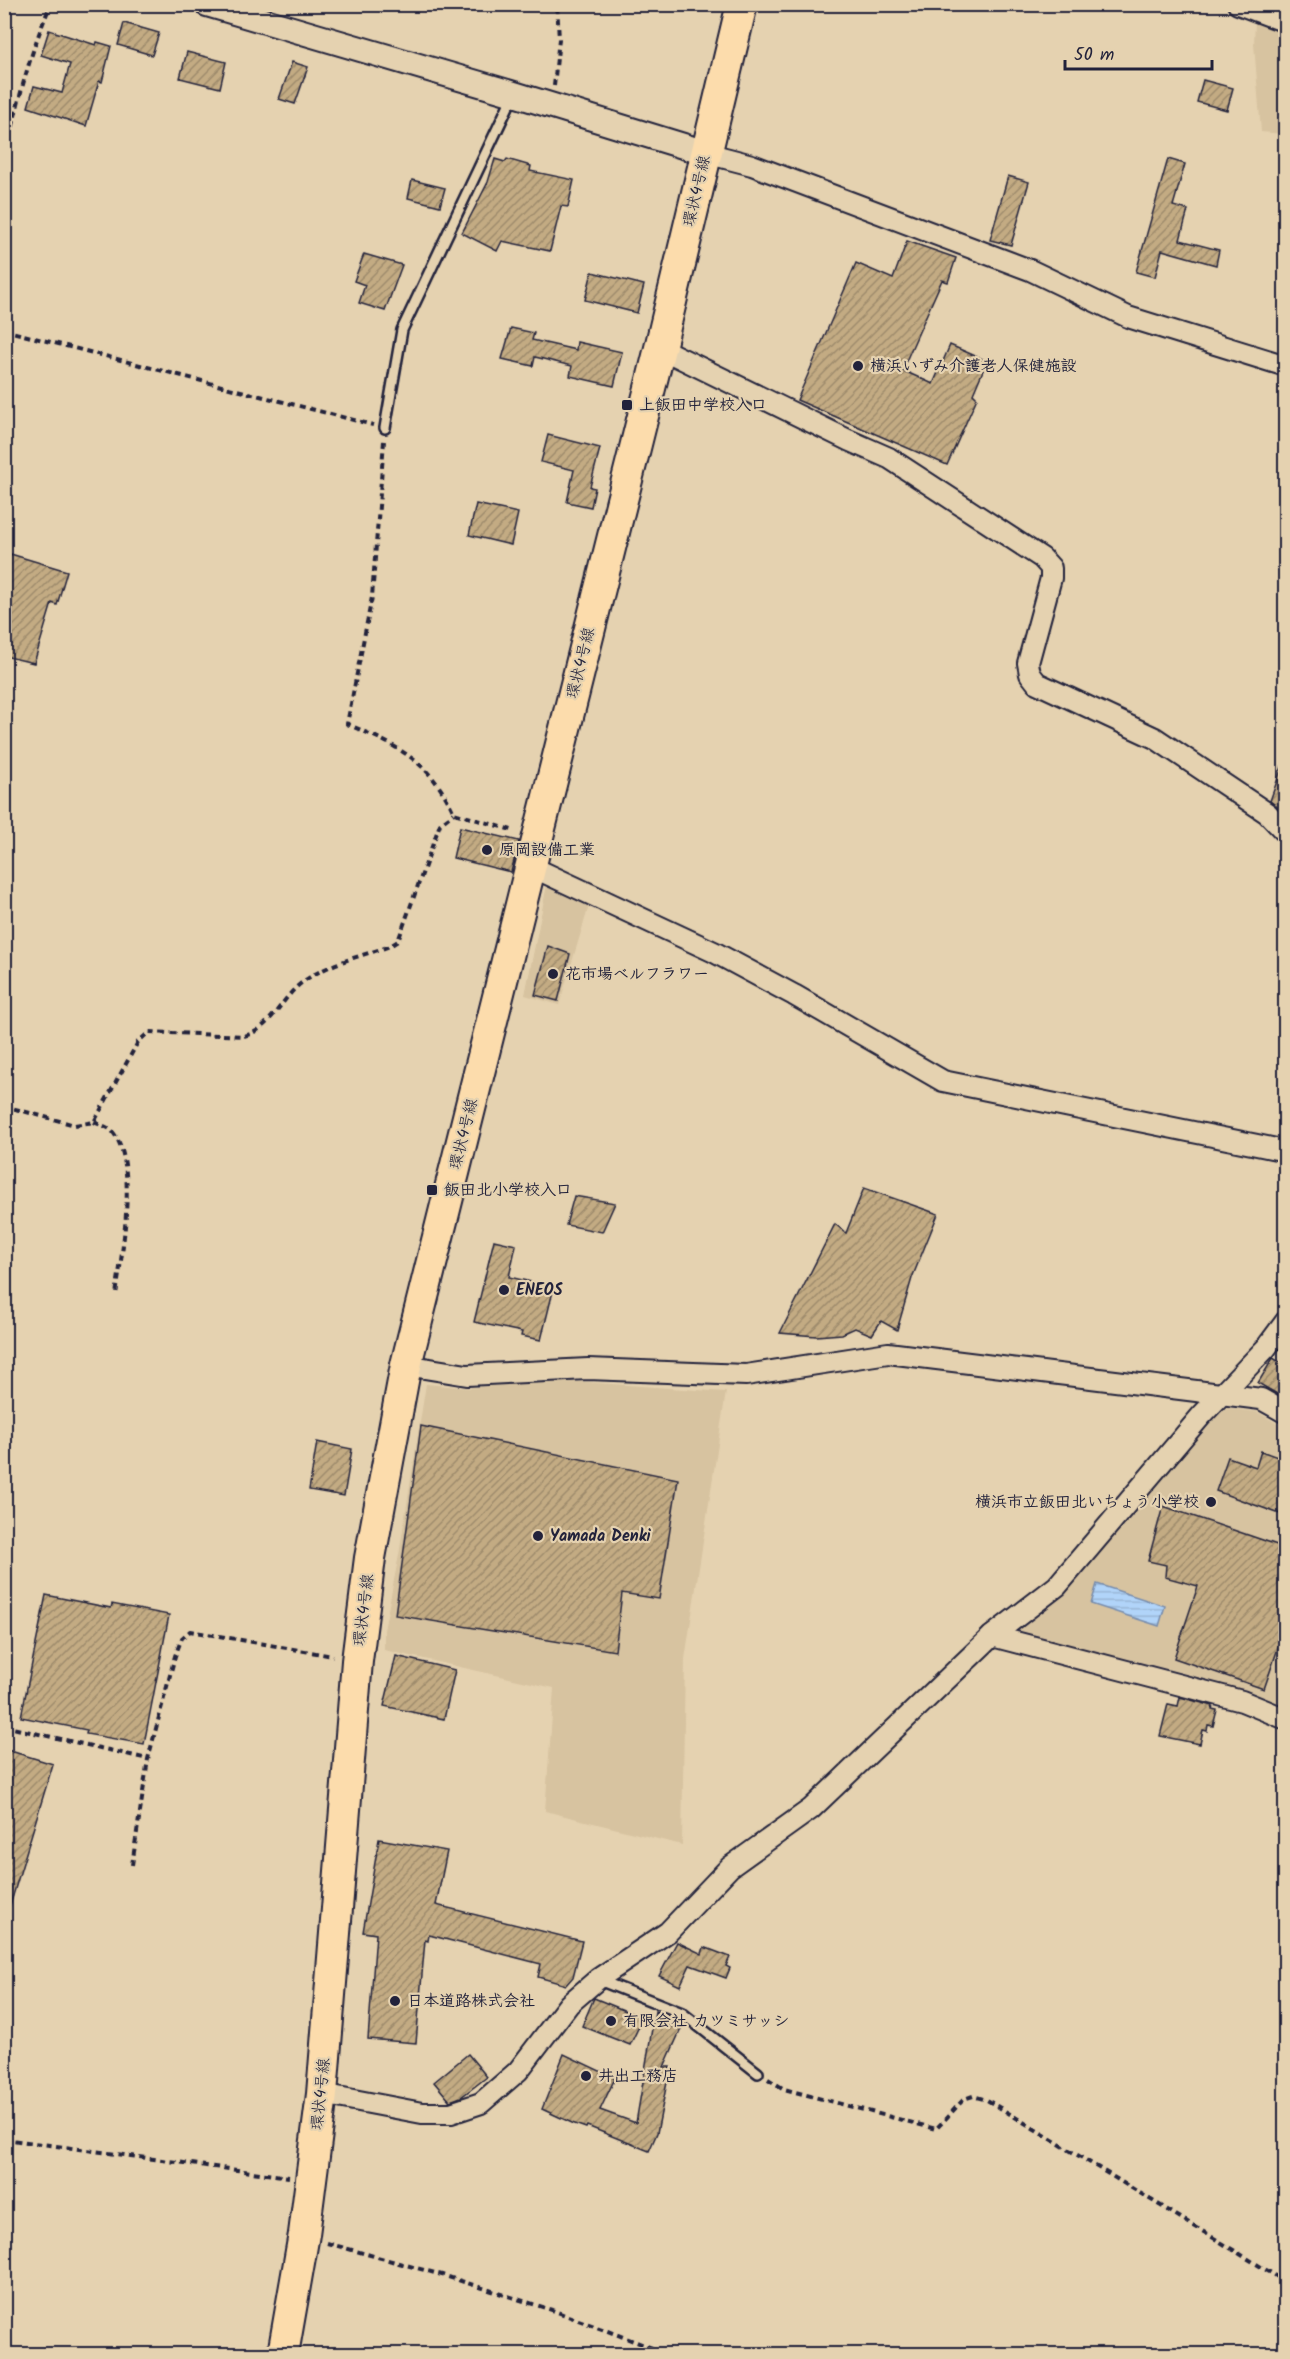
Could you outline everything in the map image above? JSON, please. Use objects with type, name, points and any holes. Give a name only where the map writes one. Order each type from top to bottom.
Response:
[{"type":"main road","name":"環状4号線","points":[[283,2355],[304,2234],[322,2094],[357,1661],[370,1558],[406,1365],[660,348],[742,4]]},
{"type":"street","points":[[207,4],[752,165],[1030,270],[1128,317],[1286,366]]},
{"type":"street","points":[[1238,4],[1286,22]]},
{"type":"street","points":[[660,348],[889,458],[1042,558],[1051,568],[1051,578],[1028,663],[1030,674],[1037,683],[1155,738],[1267,813],[1286,832]]},
{"type":"street","points":[[530,866],[714,952],[943,1081],[1286,1151]]},
{"type":"street","points":[[322,2094],[422,2113],[452,2113],[481,2103],[518,2071],[569,2004],[597,1979],[668,1932],[730,1867],[811,1809],[992,1636],[1057,1586],[1222,1394],[1266,1348],[1286,1321]]},
{"type":"street","points":[[406,1365],[467,1375],[588,1369],[746,1376],[888,1353],[1261,1399],[1286,1413]]},
{"type":"street","points":[[992,1636],[1242,1701],[1286,1719]]},
{"type":"lane","points":[[385,428],[402,330],[514,94]]},
{"type":"lane","points":[[597,1979],[682,2013],[758,2073]]},
{"type":"path","points":[[4,168],[35,41],[51,4]]},
{"type":"path","points":[[547,106],[553,98],[557,68],[559,39],[557,4]]},
{"type":"path","points":[[4,330],[385,428],[372,597],[347,724],[388,741],[425,768],[443,790],[454,813],[537,837]]},
{"type":"path","points":[[94,1122],[138,1042],[149,1032],[244,1036],[255,1033],[303,981],[330,966],[390,946],[398,941],[440,824],[454,813]]},
{"type":"path","points":[[4,1106],[75,1125],[94,1122],[109,1128],[116,1137],[121,1150],[128,1205],[116,1295]]},
{"type":"path","points":[[132,1865],[148,1759],[175,1656],[182,1638],[190,1631],[357,1661]]},
{"type":"path","points":[[4,1726],[148,1759]]},
{"type":"path","points":[[758,2073],[783,2089],[936,2129],[964,2099],[973,2097],[987,2100],[1286,2282]]},
{"type":"path","points":[[4,2139],[311,2180]]},
{"type":"path","points":[[304,2234],[320,2241],[442,2275],[552,2310],[668,2355]]},
{"type":"shaded area","points":[[1255,21],[1285,32],[1285,134],[1261,132],[1254,44]]},
{"type":"shaded area","points":[[548,880],[591,899],[559,1005],[525,995]]},
{"type":"shaded area","points":[[533,1382],[584,1382],[726,1392],[685,1659],[682,1845],[545,1811],[554,1688],[384,1650],[384,1630],[399,1555],[426,1384],[469,1388]]},
{"type":"shaded area","name":"横浜市立飯田北いちょう小学校","points":[[1226,1408],[1257,1412],[1285,1428],[1285,1714],[1022,1637],[1017,1629],[1032,1618],[1073,1577],[1201,1428]]},
{"type":"water","points":[[1097,1584],[1165,1606],[1159,1626],[1091,1604]]},
{"type":"building","points":[[124,23],[159,33],[152,55],[118,45]]},
{"type":"building","points":[[49,30],[96,45],[97,42],[111,46],[102,82],[99,81],[86,126],[28,107],[34,86],[62,93],[70,64],[41,55]]},
{"type":"building","points":[[187,52],[226,62],[220,88],[180,78]]},
{"type":"building","points":[[292,62],[308,67],[295,104],[279,99]]},
{"type":"building","points":[[1203,80],[1233,88],[1227,110],[1197,102]]},
{"type":"building","points":[[495,159],[505,162],[507,159],[531,166],[530,171],[574,180],[568,207],[561,206],[550,251],[502,241],[497,251],[462,233],[488,182]]},
{"type":"building","points":[[1168,159],[1185,164],[1173,206],[1188,210],[1180,240],[1219,250],[1216,265],[1162,250],[1155,277],[1136,272]]},
{"type":"building","points":[[1008,176],[1029,182],[1011,245],[990,240]]},
{"type":"building","points":[[412,180],[445,188],[440,206],[408,198]]},
{"type":"building","name":"横浜いずみ介護老人保健施設","points":[[907,241],[956,258],[948,282],[942,280],[902,370],[933,384],[950,345],[987,361],[973,394],[977,398],[947,465],[797,400],[856,263],[893,279]]},
{"type":"building","points":[[364,254],[402,265],[385,311],[359,303],[365,285],[354,281]]},
{"type":"building","points":[[592,272],[644,285],[637,313],[585,300]]},
{"type":"building","points":[[511,328],[534,333],[532,340],[576,350],[577,342],[622,352],[614,386],[570,376],[572,366],[535,357],[533,366],[502,359]]},
{"type":"building","points":[[548,435],[600,448],[590,487],[595,488],[591,507],[567,502],[574,470],[541,462]]},
{"type":"building","points":[[476,504],[518,513],[511,545],[469,535]]},
{"type":"building","points":[[4,552],[67,571],[57,605],[52,603],[34,663],[4,656]]},
{"type":"building","points":[[1283,764],[1286,765],[1286,814],[1270,801]]},
{"type":"building","name":"原岡設備工業","points":[[460,827],[519,841],[511,872],[453,858]]},
{"type":"building","name":"花市場ベルフラワー","points":[[548,946],[570,954],[558,1001],[535,995]]},
{"type":"building","points":[[864,1188],[938,1214],[912,1278],[897,1330],[881,1321],[872,1335],[855,1328],[842,1334],[816,1336],[780,1333],[835,1224],[846,1233]]},
{"type":"building","points":[[574,1196],[615,1203],[602,1232],[566,1225]]},
{"type":"building","points":[[494,1240],[516,1245],[509,1277],[554,1287],[541,1340],[521,1336],[522,1332],[474,1322]]},
{"type":"building","points":[[1273,1358],[1286,1366],[1286,1399],[1258,1383]]},
{"type":"building","name":"Yamada Denki","points":[[421,1426],[678,1479],[659,1599],[622,1593],[615,1651],[395,1615]]},
{"type":"building","points":[[317,1442],[352,1449],[344,1496],[309,1490]]},
{"type":"building","points":[[1261,1451],[1286,1460],[1286,1500],[1280,1514],[1216,1491],[1228,1457],[1256,1467]]},
{"type":"building","points":[[1163,1506],[1286,1548],[1286,1625],[1264,1689],[1174,1658],[1198,1586],[1165,1577],[1166,1565],[1148,1561]]},
{"type":"building","points":[[46,1595],[111,1608],[112,1604],[169,1615],[144,1744],[86,1734],[87,1730],[21,1717]]},
{"type":"building","points":[[396,1656],[455,1670],[444,1719],[384,1706]]},
{"type":"building","points":[[1180,1697],[1213,1706],[1212,1709],[1217,1710],[1213,1726],[1208,1725],[1207,1731],[1203,1730],[1200,1744],[1160,1736],[1168,1704],[1178,1706]]},
{"type":"building","points":[[4,1749],[53,1764],[8,1912],[4,1911]]},
{"type":"building","points":[[379,1839],[447,1851],[436,1905],[582,1941],[573,1977],[566,1985],[538,1977],[541,1964],[429,1935],[428,1941],[425,1940],[416,2043],[368,2039],[376,1934],[363,1932]]},
{"type":"building","points":[[677,1942],[702,1954],[704,1947],[730,1957],[726,1966],[730,1968],[726,1978],[690,1965],[680,1986],[659,1976]]},
{"type":"building","name":"有限会社 カツミサッシ","points":[[594,1998],[643,2018],[630,2045],[582,2026]]},
{"type":"building","points":[[655,2011],[673,2018],[670,2026],[681,2029],[664,2067],[670,2067],[657,2133],[649,2151],[587,2126],[586,2128],[572,2123],[542,2109],[564,2054],[615,2078],[600,2110],[636,2123]]},
{"type":"building","points":[[468,2054],[487,2077],[461,2097],[450,2101],[434,2082]]},
{"type":"place","name":"横浜いずみ介護老人保健施設","points":[[858,366]]},
{"type":"place","name":"上飯田中学校入口","points":[[627,405]]},
{"type":"place","name":"原岡設備工業","points":[[487,850]]},
{"type":"place","name":"花市場ベルフラワー","points":[[553,974]]},
{"type":"place","name":"飯田北小学校入口","points":[[432,1190]]},
{"type":"place","name":"ENEOS","points":[[504,1290]]},
{"type":"place","name":"横浜市立飯田北いちょう小学校","points":[[1211,1502]]},
{"type":"place","name":"Yamada Denki","points":[[538,1536]]},
{"type":"place","name":"日本道路株式会社","points":[[395,2001]]},
{"type":"place","name":"有限会社 カツミサッシ","points":[[611,2021]]},
{"type":"place","name":"井出工務店","points":[[586,2076]]}]
